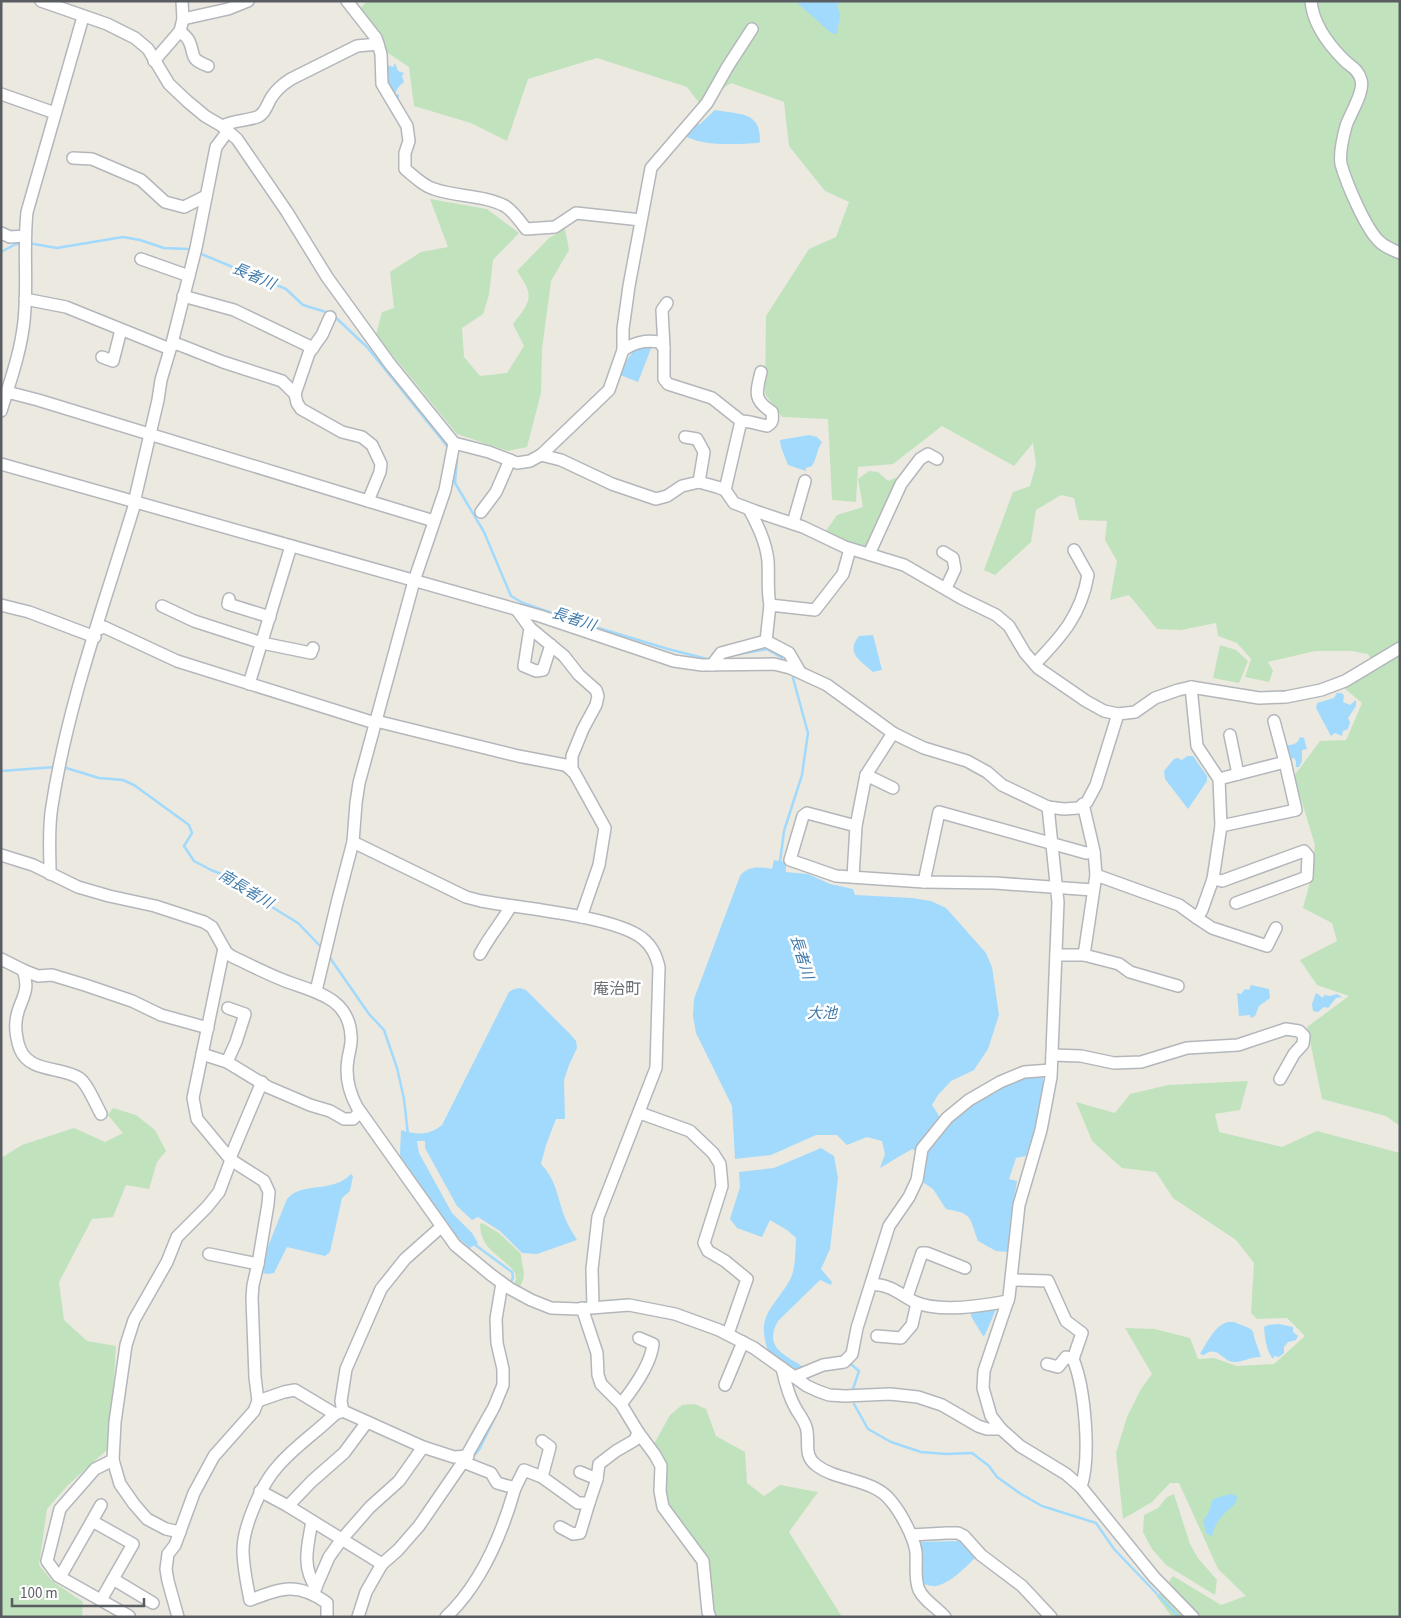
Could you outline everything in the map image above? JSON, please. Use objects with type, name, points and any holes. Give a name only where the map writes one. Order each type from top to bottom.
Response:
[{"type":"street","points":[[41,1],[68,6],[83,17],[107,24],[135,38],[148,49],[169,84],[186,101],[205,116],[225,128],[236,139],[266,178],[326,277],[368,335],[454,444],[489,452],[517,463],[530,461],[540,455],[609,390],[623,350],[623,329],[629,286],[651,168],[707,103],[728,66],[752,30]]},
{"type":"street","points":[[154,61],[180,31],[183,19],[182,1]]},
{"type":"street","points":[[183,19],[228,9],[248,1]]},
{"type":"street","points":[[347,1],[376,38],[381,54],[382,84],[407,126],[409,141],[405,153],[405,169],[421,182],[432,189],[506,206],[526,229],[555,227],[576,213],[641,220]]},
{"type":"street","points":[[1311,1],[1314,14],[1323,34],[1332,47],[1356,70],[1362,84],[1346,127],[1341,163],[1372,234],[1381,243],[1400,253]]},
{"type":"street","points":[[1,411],[7,392],[6,375],[21,338],[24,320],[27,212],[83,17]]},
{"type":"street","points":[[180,31],[189,40],[192,56],[198,62],[208,66]]},
{"type":"street","points":[[50,874],[49,827],[52,805],[77,690],[136,503],[136,494],[161,380],[195,252],[216,147],[225,128],[232,121],[257,117],[264,111],[271,98],[282,85],[291,79],[357,46],[378,44]]},
{"type":"street","points":[[1,94],[55,113]]},
{"type":"street","points":[[73,158],[92,159],[142,180],[165,202],[184,207],[206,196]]},
{"type":"street","points":[[1,233],[25,241]]},
{"type":"street","points":[[141,259],[189,276]]},
{"type":"street","points":[[183,296],[234,310],[313,348]]},
{"type":"street","points":[[25,299],[66,307],[121,330],[171,346],[180,344],[223,362],[282,381],[295,394]]},
{"type":"street","points":[[667,303],[662,310],[664,379],[668,384],[712,398],[742,421],[767,426],[773,420],[772,412],[761,405],[757,397],[761,372]]},
{"type":"street","points":[[330,317],[309,353],[295,394],[301,409],[342,432],[362,437],[372,444],[381,464],[380,472],[368,501]]},
{"type":"street","points":[[102,357],[112,361],[121,330]]},
{"type":"street","points":[[623,350],[636,342],[649,340],[659,342],[664,348]]},
{"type":"street","points":[[7,392],[434,521]]},
{"type":"street","points":[[725,490],[742,421]]},
{"type":"street","points":[[685,437],[696,439],[704,452],[699,482]]},
{"type":"street","points":[[316,991],[353,842],[359,783],[414,581],[445,490],[454,444]]},
{"type":"street","points":[[869,554],[901,484],[920,459],[928,454],[936,459]]},
{"type":"street","points":[[540,455],[561,460],[612,484],[656,499],[668,496],[682,486],[699,482],[725,490],[734,502],[749,509],[793,523],[850,549],[904,564],[996,615],[1009,626],[1034,664],[1086,702],[1104,711],[1118,714],[1135,712],[1155,698],[1191,687],[1259,698],[1286,697],[1321,690],[1345,681],[1400,648]]},
{"type":"street","points":[[481,512],[496,492],[510,460]]},
{"type":"street","points":[[1,464],[517,610],[674,661],[774,664],[800,672],[827,684],[893,733],[924,748],[967,761],[987,772],[1002,785],[1048,807],[1078,808],[1087,802],[1096,785],[1118,714]]},
{"type":"street","points":[[793,523],[805,481]]},
{"type":"street","points":[[749,509],[762,535],[768,561],[767,590],[770,605],[766,641]]},
{"type":"street","points":[[249,684],[291,546]]},
{"type":"street","points":[[770,605],[815,610],[843,574],[850,549]]},
{"type":"street","points":[[1034,664],[1058,641],[1077,611],[1085,594],[1088,575],[1074,550]]},
{"type":"street","points":[[943,552],[953,558],[955,569],[946,588]]},
{"type":"street","points":[[229,599],[228,604],[270,617]]},
{"type":"street","points":[[1,605],[96,633]]},
{"type":"street","points":[[162,606],[194,621],[262,642],[311,653],[313,648]]},
{"type":"street","points":[[517,610],[530,628],[564,656],[579,675],[596,690],[598,696],[596,705],[583,729],[572,756],[572,771]]},
{"type":"street","points":[[96,633],[104,627],[177,661],[376,722],[518,756],[565,765],[572,771],[605,828],[600,865],[581,918]]},
{"type":"street","points":[[530,628],[524,666],[536,671],[543,670],[551,645]]},
{"type":"street","points":[[712,662],[721,653],[766,641],[789,653],[800,672]]},
{"type":"street","points":[[1191,687],[1197,746],[1219,779],[1221,826],[1212,879],[1202,910],[1197,918]]},
{"type":"street","points":[[1221,826],[1296,810],[1274,722]]},
{"type":"street","points":[[853,877],[856,826],[866,775],[893,733]]},
{"type":"street","points":[[1230,735],[1238,774]]},
{"type":"street","points":[[1219,779],[1285,762]]},
{"type":"street","points":[[866,775],[893,788]]},
{"type":"street","points":[[1083,804],[1094,852],[1096,876],[1084,955]]},
{"type":"street","points":[[1048,807],[1057,887],[1051,1070],[1046,1110],[1019,1205],[1012,1280],[1008,1301],[984,1371],[983,1388],[992,1416],[1001,1429],[1020,1446],[1066,1474],[1081,1487],[1154,1577],[1193,1617]]},
{"type":"street","points":[[924,882],[939,812],[1086,853],[1094,852]]},
{"type":"street","points":[[856,826],[808,813],[803,816],[790,860],[836,876],[924,882],[996,883],[1093,890]]},
{"type":"street","points":[[353,842],[466,897],[581,918],[628,930],[650,945],[656,956],[659,967],[656,1068],[598,1217],[588,1307],[598,1376],[601,1384],[621,1404],[638,1432],[655,1454],[660,1466],[660,1491],[664,1507],[703,1561],[710,1617]]},
{"type":"street","points":[[1212,879],[1222,881],[1304,851],[1308,856],[1307,877],[1236,903]]},
{"type":"street","points":[[1,855],[33,865],[78,887],[154,906],[204,922],[212,927],[231,956],[267,973],[325,995],[343,1010],[348,1019],[351,1037],[346,1070],[347,1079],[352,1098],[360,1112],[440,1227],[467,1256],[502,1283],[551,1308],[629,1305],[648,1308],[699,1322],[743,1342],[807,1386],[830,1395],[890,1394],[918,1397],[942,1405],[978,1426],[987,1429],[1001,1429]]},
{"type":"street","points":[[1096,876],[1179,905],[1212,928],[1267,946],[1276,928]]},
{"type":"street","points":[[480,954],[490,935],[500,924],[511,906]]},
{"type":"street","points":[[178,1617],[166,1569],[168,1554],[180,1532],[194,1493],[214,1456],[254,1411],[258,1401],[255,1377],[252,1298],[269,1192],[264,1181],[230,1159],[196,1119],[193,1098],[224,948]]},
{"type":"street","points":[[1056,955],[1084,955],[1119,964],[1130,972],[1178,986]]},
{"type":"street","points":[[1,959],[38,976],[52,975],[85,985],[132,1001],[162,1015],[208,1028]]},
{"type":"street","points":[[23,970],[27,979],[25,993],[16,1022],[19,1047],[26,1060],[44,1068],[64,1071],[81,1079],[101,1114]]},
{"type":"street","points":[[227,1062],[245,1014],[228,1008]]},
{"type":"street","points":[[1052,1054],[1081,1056],[1114,1063],[1141,1062],[1187,1048],[1238,1045],[1286,1029],[1299,1030],[1304,1036],[1303,1044],[1294,1054],[1280,1079]]},
{"type":"street","points":[[202,1054],[227,1062],[262,1082],[310,1105],[330,1111],[344,1119],[353,1119],[360,1112]]},
{"type":"street","points":[[794,1376],[822,1365],[844,1362],[852,1354],[857,1328],[889,1226],[909,1197],[917,1180],[922,1149],[947,1118],[970,1100],[1000,1082],[1024,1072],[1051,1070]]},
{"type":"street","points":[[180,1532],[166,1529],[147,1519],[120,1484],[112,1460],[115,1422],[126,1346],[134,1320],[167,1262],[177,1237],[207,1208],[219,1192],[230,1159],[262,1082]]},
{"type":"street","points":[[640,1112],[690,1131],[713,1153],[720,1164],[722,1186],[704,1243],[708,1251],[725,1261],[747,1280],[728,1334]]},
{"type":"street","points":[[314,1591],[291,1588],[250,1600],[243,1549],[253,1510],[260,1491],[277,1466],[339,1412],[346,1369],[381,1289],[405,1259],[440,1227]]},
{"type":"street","points":[[878,1336],[901,1338],[912,1325],[912,1300],[922,1252],[965,1268]]},
{"type":"street","points":[[209,1254],[258,1264]]},
{"type":"street","points":[[1012,1280],[1048,1281],[1066,1321],[1082,1333],[1073,1359],[1078,1371],[1085,1430],[1084,1476],[1081,1487]]},
{"type":"street","points":[[358,1617],[366,1592],[382,1564],[419,1526],[466,1459],[494,1407],[502,1385],[503,1369],[497,1343],[496,1319],[502,1283]]},
{"type":"street","points":[[872,1284],[888,1287],[912,1300],[958,1308],[1008,1301]]},
{"type":"street","points":[[621,1404],[633,1389],[652,1353],[653,1344],[639,1338]]},
{"type":"street","points":[[726,1385],[743,1342]]},
{"type":"street","points":[[1047,1364],[1058,1367],[1066,1357],[1073,1359]]},
{"type":"street","points":[[782,1368],[791,1398],[806,1428],[807,1450],[812,1461],[826,1471],[868,1486],[886,1496],[892,1502],[911,1535],[916,1551],[916,1574],[919,1589],[926,1600],[945,1617]]},
{"type":"street","points":[[258,1401],[295,1390],[339,1412],[367,1422],[423,1447],[466,1459],[491,1473],[497,1482],[516,1488]]},
{"type":"street","points":[[288,1506],[312,1481],[344,1453],[367,1422]]},
{"type":"street","points":[[560,1527],[573,1534],[580,1533],[597,1479],[599,1464],[635,1440],[638,1432]]},
{"type":"street","points":[[542,1440],[550,1447],[542,1477]]},
{"type":"street","points":[[314,1591],[329,1557],[342,1539],[370,1507],[399,1481],[423,1447]]},
{"type":"street","points":[[112,1460],[95,1469],[60,1509],[47,1561],[60,1578],[129,1616]]},
{"type":"street","points":[[446,1617],[474,1583],[486,1564],[504,1524],[524,1470],[542,1477],[578,1503],[590,1503]]},
{"type":"street","points":[[580,1472],[597,1479]]},
{"type":"street","points":[[260,1491],[288,1506],[382,1564]]},
{"type":"street","points":[[60,1578],[101,1505]]},
{"type":"street","points":[[92,1521],[133,1544],[101,1600]]},
{"type":"street","points":[[312,1521],[306,1555],[309,1577],[314,1591],[327,1603],[327,1617]]},
{"type":"street","points":[[911,1535],[958,1533],[964,1536],[981,1555],[1022,1586],[1051,1617]]},
{"type":"street","points":[[113,1579],[153,1603]]},
{"type":"green space","points":[[367,1],[1400,1],[1400,1126],[1386,1116],[1322,1099],[1307,1027],[1349,996],[1317,985],[1300,960],[1337,941],[1332,923],[1303,908],[1310,882],[1315,845],[1294,776],[1320,741],[1346,740],[1362,703],[1344,688],[1376,669],[1368,654],[1352,651],[1315,651],[1268,662],[1273,671],[1269,682],[1245,677],[1251,659],[1237,643],[1218,636],[1216,623],[1181,630],[1157,629],[1129,595],[1110,600],[1117,561],[1105,540],[1107,521],[1079,520],[1074,498],[1061,495],[1036,510],[1031,542],[995,575],[984,570],[1013,492],[1030,486],[1036,464],[1033,443],[1014,466],[942,426],[893,464],[858,467],[856,502],[832,500],[828,419],[782,417],[765,394],[766,316],[809,249],[836,237],[849,202],[825,191],[789,146],[784,102],[731,83],[700,104],[687,87],[597,58],[528,79],[507,141],[471,123],[414,106],[409,67],[385,51],[359,10]]},
{"type":"green space","points":[[430,199],[487,209],[519,233],[493,260],[489,295],[483,314],[462,328],[464,357],[480,376],[507,373],[524,346],[513,324],[527,304],[528,293],[517,271],[549,238],[565,229],[569,250],[551,281],[542,349],[541,393],[527,447],[508,451],[457,434],[376,335],[382,312],[394,308],[390,272],[421,252],[448,247]]},
{"type":"green space","points":[[869,471],[878,472],[888,481],[898,477],[868,547],[849,545],[826,531],[837,515],[863,507],[858,479]]},
{"type":"green space","points":[[1220,645],[1236,650],[1248,661],[1239,683],[1213,678]]},
{"type":"green space","points":[[1248,1081],[1240,1110],[1215,1114],[1219,1132],[1282,1147],[1317,1131],[1400,1153],[1400,1617],[1172,1617],[1157,1597],[1173,1576],[1221,1605],[1246,1596],[1218,1569],[1179,1483],[1170,1483],[1152,1502],[1123,1519],[1116,1453],[1127,1417],[1141,1389],[1152,1374],[1125,1328],[1155,1329],[1190,1338],[1198,1359],[1214,1358],[1237,1366],[1274,1364],[1305,1336],[1287,1318],[1257,1319],[1251,1313],[1254,1263],[1236,1240],[1173,1198],[1156,1172],[1122,1168],[1092,1141],[1076,1102],[1115,1113],[1130,1094],[1168,1085]]},
{"type":"green space","points":[[113,1108],[136,1115],[155,1130],[166,1151],[157,1162],[149,1189],[126,1185],[113,1217],[92,1219],[59,1282],[64,1320],[87,1341],[116,1346],[109,1448],[68,1485],[47,1509],[39,1565],[52,1581],[83,1602],[82,1617],[1,1617],[1,1158],[22,1145],[74,1128],[105,1142],[123,1133],[108,1115]]},
{"type":"green space","points":[[482,1223],[499,1233],[521,1254],[524,1275],[519,1289],[514,1285],[515,1273],[493,1252],[484,1240],[481,1233],[480,1224]]},
{"type":"green space","points":[[695,1404],[706,1409],[716,1436],[745,1452],[747,1483],[764,1496],[780,1485],[818,1492],[789,1532],[842,1617],[718,1617],[712,1608],[704,1552],[678,1521],[666,1497],[664,1461],[654,1444],[670,1415],[682,1405]]},
{"type":"green space","points":[[1174,1494],[1190,1544],[1198,1558],[1217,1580],[1215,1595],[1166,1565],[1152,1549],[1143,1532],[1144,1515],[1158,1508],[1167,1497]]},
{"type":"water","points":[[795,1],[842,1],[837,5],[840,15],[837,34],[831,33]]},
{"type":"water","points":[[387,62],[387,65],[393,67],[395,63],[398,71],[404,73],[402,76],[404,82],[396,91],[396,95],[399,94],[399,100],[397,101],[385,82]]},
{"type":"water","points":[[715,110],[740,114],[753,119],[757,124],[760,142],[720,144],[691,139],[684,135],[691,126],[700,124]]},
{"type":"water","points":[[652,346],[638,382],[620,375],[622,368],[635,348]]},
{"type":"water","points":[[809,435],[817,437],[822,442],[812,466],[806,468],[806,471],[788,465],[780,440]]},
{"type":"water","points":[[873,635],[882,670],[873,672],[856,656],[854,647],[859,636]]},
{"type":"water","points":[[1337,693],[1342,693],[1344,696],[1343,702],[1350,705],[1356,700],[1356,706],[1348,718],[1350,722],[1348,729],[1343,731],[1342,736],[1335,733],[1331,736],[1316,708],[1317,703],[1334,698]]},
{"type":"water","points":[[1300,737],[1304,738],[1307,749],[1302,750],[1302,761],[1299,767],[1296,767],[1296,761],[1294,758],[1291,759],[1285,745],[1298,742]]},
{"type":"water","points":[[1187,756],[1193,756],[1207,776],[1207,781],[1188,809],[1165,779],[1164,771],[1174,759],[1182,760]]},
{"type":"water","name":"大池","points":[[774,860],[786,862],[786,872],[808,874],[830,884],[853,889],[855,895],[912,898],[931,901],[946,908],[986,953],[992,967],[999,1015],[988,1049],[974,1070],[951,1081],[938,1095],[932,1105],[941,1119],[916,1151],[912,1149],[880,1168],[885,1154],[882,1141],[867,1137],[847,1145],[837,1135],[816,1135],[771,1155],[735,1159],[732,1106],[696,1033],[693,1016],[694,999],[740,876],[750,868],[772,869]]},
{"type":"water","points":[[1251,985],[1269,989],[1270,998],[1259,1006],[1255,1016],[1251,1018],[1250,1015],[1239,1016],[1237,993],[1241,994],[1245,989],[1249,990]]},
{"type":"water","points":[[520,988],[526,990],[570,1034],[576,1041],[577,1048],[564,1080],[565,1119],[556,1119],[541,1164],[554,1183],[566,1221],[577,1240],[537,1254],[522,1253],[500,1231],[478,1217],[472,1220],[457,1206],[425,1148],[425,1141],[417,1141],[419,1153],[452,1213],[472,1233],[478,1243],[470,1248],[454,1234],[402,1163],[400,1154],[401,1130],[422,1134],[437,1129],[442,1125],[509,992]]},
{"type":"water","points":[[1316,993],[1323,998],[1324,995],[1337,994],[1342,997],[1336,998],[1328,1008],[1324,1007],[1318,1012],[1313,1011],[1312,1004]]},
{"type":"water","points":[[1042,1074],[1043,1093],[1032,1137],[1026,1156],[1016,1158],[1009,1179],[1017,1181],[1010,1223],[1009,1252],[996,1251],[978,1241],[971,1221],[966,1215],[946,1209],[933,1189],[921,1181],[925,1150],[942,1129],[966,1108],[1020,1077]]},
{"type":"water","points":[[821,1148],[834,1156],[838,1178],[830,1249],[821,1269],[832,1282],[831,1285],[820,1280],[778,1321],[773,1338],[778,1350],[805,1368],[799,1371],[769,1353],[764,1329],[768,1312],[793,1273],[796,1238],[770,1220],[762,1237],[737,1228],[730,1219],[740,1187],[739,1172],[774,1168]]},
{"type":"water","points":[[351,1174],[353,1176],[350,1191],[342,1198],[330,1252],[325,1256],[287,1247],[274,1273],[263,1273],[267,1249],[287,1199],[301,1190],[335,1184]]},
{"type":"water","points":[[995,1308],[985,1335],[983,1336],[970,1311]]},
{"type":"water","points":[[1228,1322],[1234,1322],[1251,1329],[1261,1357],[1233,1362],[1215,1352],[1204,1355],[1200,1354],[1215,1331]]},
{"type":"water","points":[[1279,1324],[1293,1327],[1293,1332],[1298,1336],[1296,1340],[1288,1342],[1284,1347],[1284,1353],[1279,1357],[1274,1356],[1273,1359],[1267,1348],[1264,1327]]},
{"type":"water","points":[[1230,1494],[1237,1496],[1236,1503],[1215,1526],[1212,1537],[1206,1533],[1203,1521],[1208,1514],[1213,1499]]},
{"type":"water","points":[[961,1541],[969,1546],[975,1558],[957,1575],[941,1585],[933,1586],[921,1583],[917,1542]]},
{"type":"waterway","name":"長者川","points":[[28,243],[57,248],[123,237],[140,240],[164,248],[188,249],[192,251]]},
{"type":"waterway","name":"長者川","points":[[1,252],[16,244],[22,244]]},
{"type":"waterway","name":"長者川","points":[[199,253],[286,289],[303,305],[329,313]]},
{"type":"waterway","name":"長者川","points":[[334,316],[367,347],[447,446]]},
{"type":"waterway","name":"長者川","points":[[457,459],[455,483],[484,532],[511,596],[523,603],[572,620],[711,660]]},
{"type":"waterway","name":"長者川","points":[[734,655],[767,649],[782,658]]},
{"type":"waterway","name":"長者川","points":[[780,862],[784,831],[802,775],[808,733],[793,678]]},
{"type":"waterway","name":"南長者川","points":[[1,771],[55,767]]},
{"type":"waterway","name":"南長者川","points":[[63,767],[99,778],[123,780],[134,785],[189,825],[192,833],[184,846],[194,861],[237,880],[267,904],[298,923],[323,949]]},
{"type":"waterway","name":"南長者川","points":[[328,955],[369,1014],[384,1030],[397,1068],[404,1099],[408,1135]]},
{"type":"waterway","points":[[474,1244],[512,1272],[513,1278],[510,1283]]},
{"type":"waterway","points":[[847,1365],[852,1365],[859,1371],[853,1389]]},
{"type":"waterway","points":[[854,1404],[868,1429],[891,1442],[921,1452],[946,1454],[972,1453],[989,1466],[997,1477],[1042,1506],[1096,1523],[1114,1549],[1179,1617]]},
{"type":"waterway","points":[[472,1458],[480,1448],[496,1415]]},
{"type":"district","name":"庵治町","points":[[617,988]]}]
